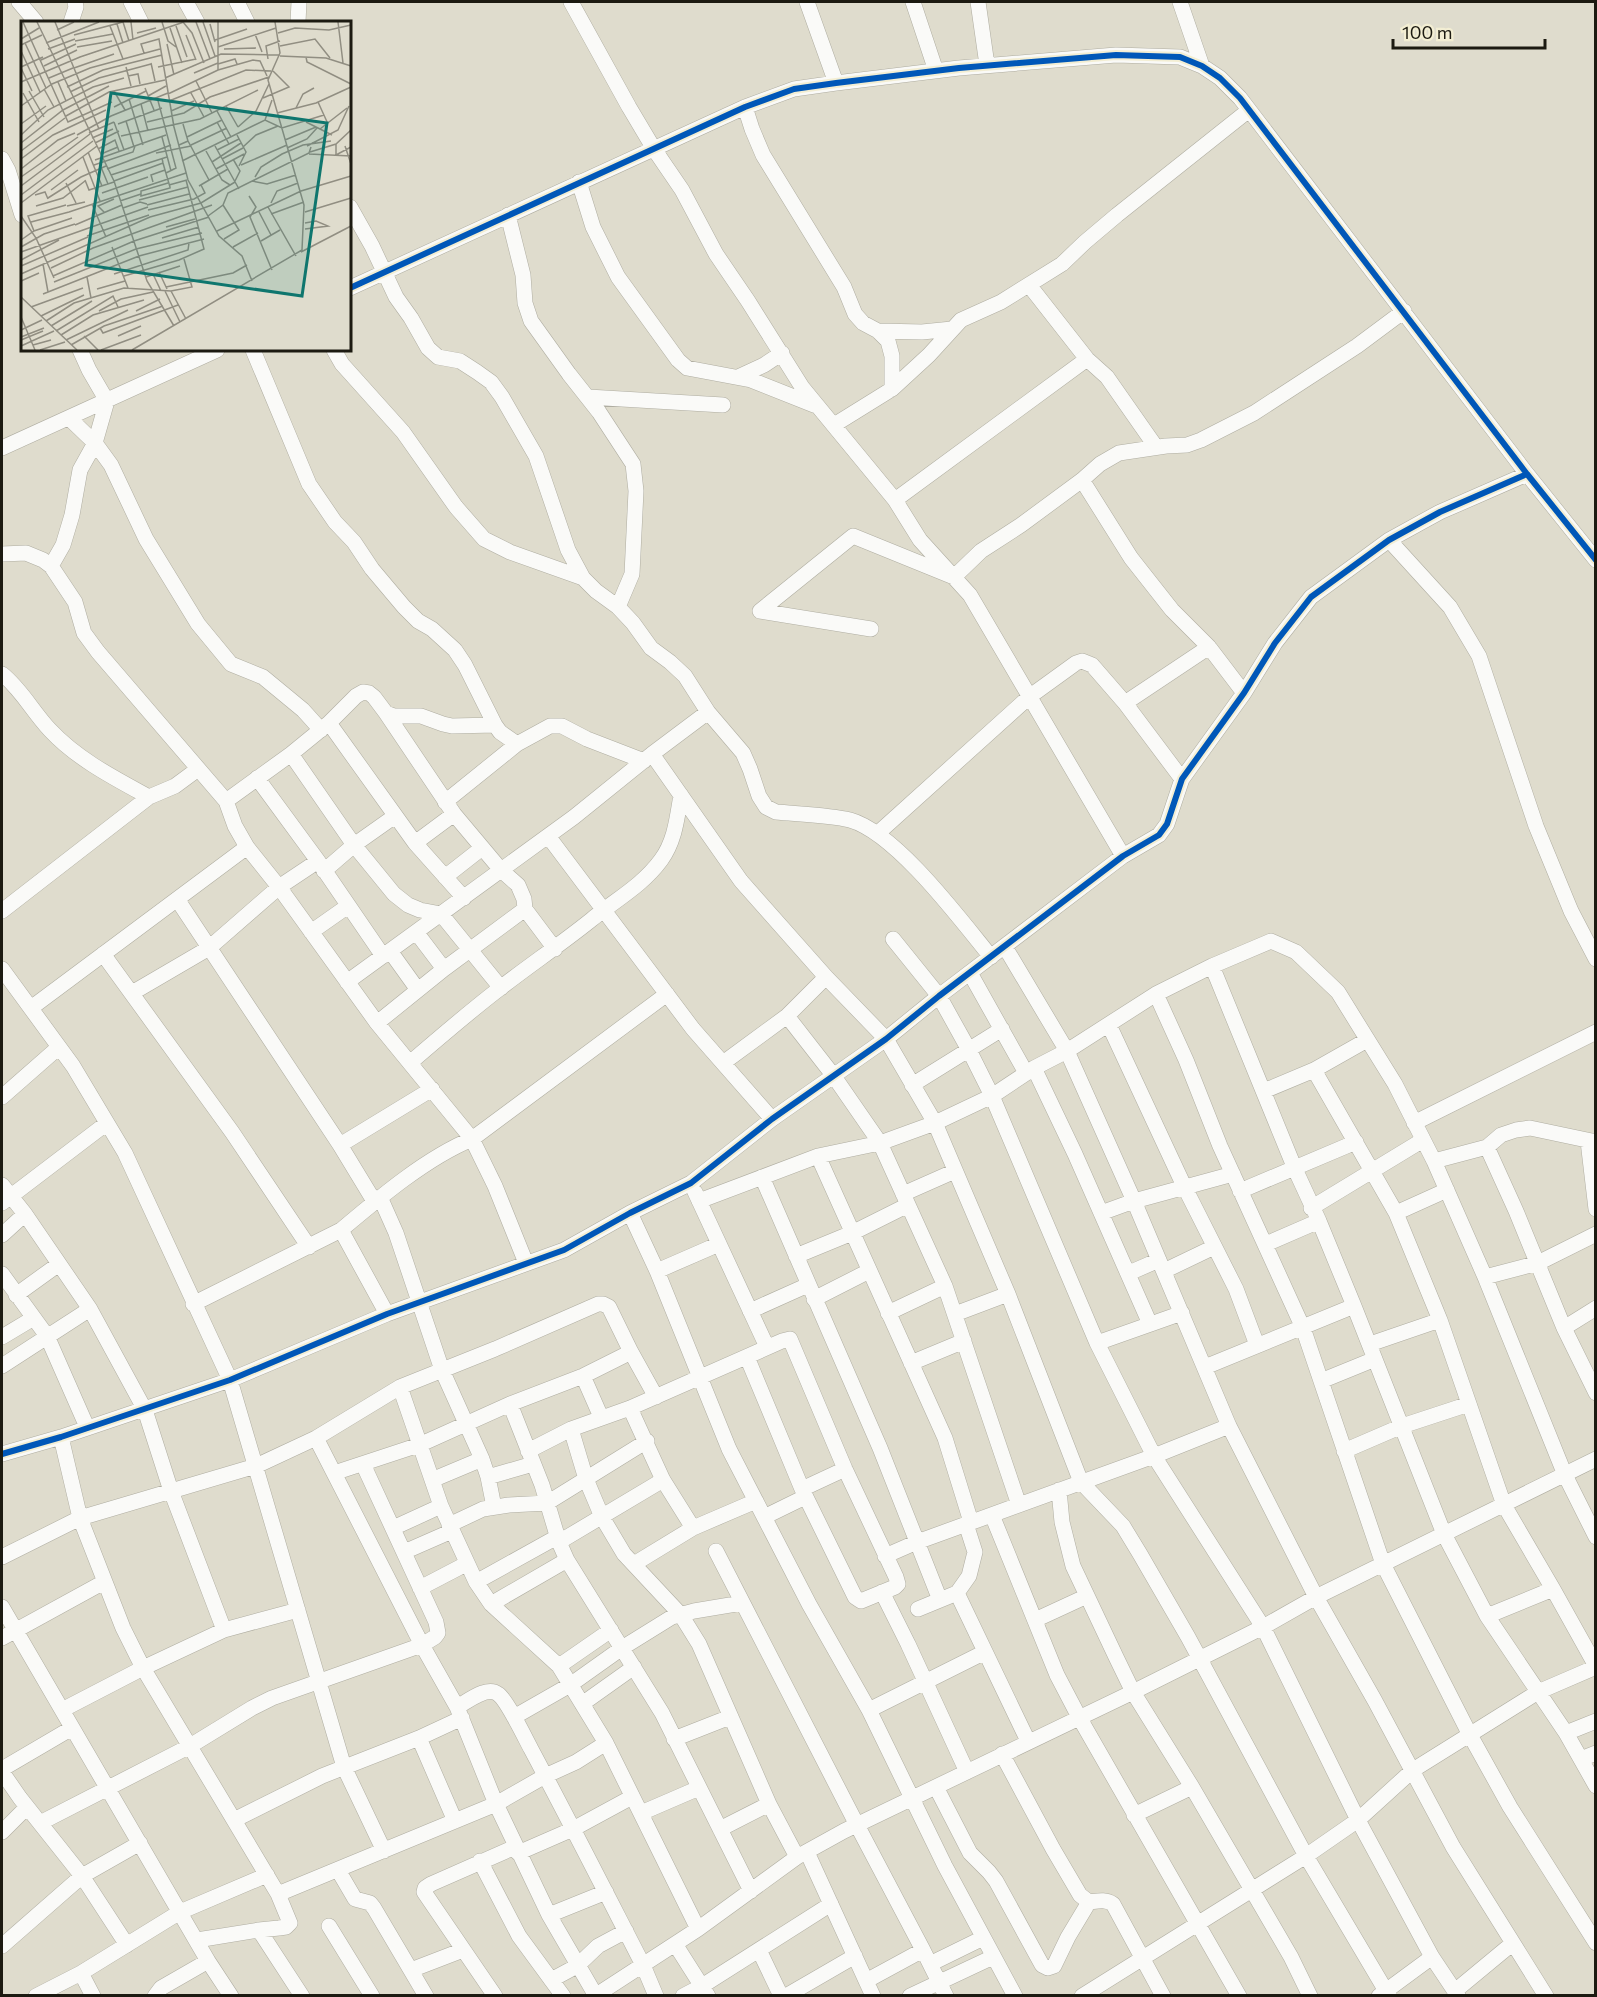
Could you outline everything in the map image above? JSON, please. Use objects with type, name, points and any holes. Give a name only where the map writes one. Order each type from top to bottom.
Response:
[{"type":"street","points":[[19,2],[35,21]]},
{"type":"street","points":[[70,21],[76,7],[75,2]]},
{"type":"street","points":[[131,2],[140,21]]},
{"type":"street","points":[[186,2],[196,21]]},
{"type":"street","points":[[237,2],[246,21]]},
{"type":"street","points":[[298,21],[299,2]]},
{"type":"street","points":[[571,2],[654,149],[682,190],[716,254],[802,387],[895,500],[920,540],[970,595],[1123,856]]},
{"type":"street","points":[[807,2],[836,83]]},
{"type":"street","points":[[913,2],[936,71]]},
{"type":"street","points":[[978,2],[987,65]]},
{"type":"street","points":[[1180,2],[1202,66]]},
{"type":"street","points":[[351,288],[745,106],[794,89],[987,65],[1116,55],[1180,57],[1202,66],[1220,78],[1240,98],[1527,474],[1596,560]]},
{"type":"street","points":[[745,106],[763,155],[844,287],[855,314],[863,323],[878,331],[888,341],[892,356],[892,389]]},
{"type":"street","points":[[834,425],[892,389],[929,355],[961,320],[1001,302],[1062,264],[1084,242],[1249,110]]},
{"type":"street","points":[[2,159],[8,170],[21,212]]},
{"type":"street","points":[[13,190],[21,178]]},
{"type":"street","points":[[579,182],[593,227],[618,277],[678,360],[687,368],[760,383],[817,406]]},
{"type":"street","points":[[351,209],[396,297],[428,348],[438,357],[460,361],[477,372],[491,382],[502,397],[536,456],[565,541],[583,578],[618,607],[651,648],[685,676],[708,712],[742,753],[759,796],[766,807],[776,812],[851,820],[877,834],[918,870],[991,957]]},
{"type":"street","points":[[508,215],[523,275],[525,303],[531,321],[588,397],[633,464],[636,477],[632,574],[618,607]]},
{"type":"street","points":[[1029,285],[1088,359],[1107,377],[1156,447]]},
{"type":"street","points":[[954,577],[981,550],[1021,525],[1100,464],[1119,453],[1187,445],[1201,440],[1254,413],[1357,346],[1404,311]]},
{"type":"street","points":[[878,331],[922,332],[952,328]]},
{"type":"street","points":[[51,566],[63,545],[72,515],[80,470],[95,443],[107,401],[81,351]]},
{"type":"street","points":[[2,448],[107,401],[209,351]]},
{"type":"street","points":[[253,351],[309,484],[372,569],[404,607],[455,650],[465,665],[495,726],[518,744]]},
{"type":"street","points":[[335,351],[342,364],[404,432],[456,507],[484,539],[510,552],[583,578]]},
{"type":"street","points":[[738,377],[764,365],[782,353]]},
{"type":"street","points":[[895,500],[1088,359]]},
{"type":"street","points":[[588,397],[723,405]]},
{"type":"street","points":[[69,418],[95,443],[111,465],[146,539],[198,624],[231,664],[263,677],[325,727],[415,843],[464,898]]},
{"type":"street","points":[[2,1452],[61,1437],[230,1380],[387,1314],[564,1250],[630,1213],[691,1183],[772,1119],[886,1039],[1123,856],[1152,839],[1167,824],[1182,779],[1244,693],[1275,643],[1311,597],[1389,540],[1440,512],[1527,474]]},
{"type":"street","points":[[1082,480],[1131,558],[1172,610],[1209,647],[1244,693]]},
{"type":"street","points":[[871,628],[760,610],[853,536],[954,577]]},
{"type":"street","points":[[1389,540],[1450,608],[1479,656],[1536,826],[1571,911],[1596,959]]},
{"type":"street","points":[[2,554],[26,553],[44,560],[51,566],[75,602],[84,633],[98,652],[226,801],[235,826],[247,847],[279,887],[377,1023],[472,1139],[495,1186],[526,1263]]},
{"type":"street","points":[[1125,703],[1209,647]]},
{"type":"street","points":[[877,834],[1029,697],[1082,661],[1092,665],[1125,703],[1182,779]]},
{"type":"street","points":[[2,674],[50,730],[88,761],[149,797]]},
{"type":"street","points":[[226,801],[325,727],[356,696],[363,692],[374,697],[450,808],[501,870],[518,885],[522,891],[525,909],[555,949]]},
{"type":"street","points":[[347,982],[548,836],[708,712]]},
{"type":"street","points":[[386,713],[394,716],[421,716],[452,726],[495,726]]},
{"type":"street","points":[[415,843],[518,744],[550,726],[556,725],[648,757],[681,795],[741,881],[826,977],[886,1039],[935,1123],[1008,1294],[1082,1482],[1128,1535],[1165,1596],[1306,1856],[1385,1994],[1432,1956]]},
{"type":"street","points":[[291,754],[354,845],[394,894],[408,905],[441,914],[501,988]]},
{"type":"street","points":[[2,911],[149,797],[175,786],[198,769]]},
{"type":"street","points":[[257,778],[348,906],[418,990]]},
{"type":"street","points":[[411,1062],[501,988],[555,949],[603,910],[628,894],[651,873],[673,840],[681,795]]},
{"type":"street","points":[[132,993],[209,948],[279,887],[321,866],[395,816]]},
{"type":"street","points":[[548,836],[693,1029],[772,1119]]},
{"type":"street","points":[[31,1008],[247,847]]},
{"type":"street","points":[[445,877],[482,848]]},
{"type":"street","points":[[177,900],[377,1199],[396,1233],[442,1370],[482,1458],[494,1507]]},
{"type":"street","points":[[311,932],[348,906]]},
{"type":"street","points":[[377,1023],[444,969],[525,909]]},
{"type":"street","points":[[416,932],[444,969]]},
{"type":"street","points":[[893,939],[939,996],[969,1050],[992,1096],[1097,1343],[1154,1456],[1263,1627],[1358,1820],[1432,1956],[1456,1993],[1513,1943]]},
{"type":"street","points":[[699,1201],[818,1156],[880,1143],[935,1123],[992,1096],[1156,994],[1212,966],[1271,941],[1296,952],[1338,992],[1395,1084],[1447,1190],[1485,1277],[1565,1475],[1596,1537]]},
{"type":"street","points":[[1005,947],[1067,1051],[1134,1201],[1229,1425],[1316,1597],[1413,1770],[1453,1847],[1546,1995]]},
{"type":"street","points":[[103,954],[232,1132],[309,1247]]},
{"type":"street","points":[[1212,966],[1373,1352],[1444,1534],[1487,1616],[1566,1733],[1588,1756],[1596,1786]]},
{"type":"street","points":[[2,969],[6,985],[31,1008],[73,1065],[125,1153],[230,1380],[344,1767],[384,1851]]},
{"type":"street","points":[[970,973],[1002,1029],[1030,1071],[1101,1213],[1150,1324]]},
{"type":"street","points":[[723,1063],[787,1016],[826,977]]},
{"type":"street","points":[[193,1304],[341,1230],[377,1199],[453,1146],[472,1139],[667,994]]},
{"type":"street","points":[[1156,994],[1240,1191],[1303,1328],[1383,1564],[1470,1735],[1510,1807],[1596,1943]]},
{"type":"street","points":[[787,1016],[833,1075],[880,1143],[945,1286],[1018,1505]]},
{"type":"street","points":[[1108,1025],[1242,1303],[1257,1345]]},
{"type":"street","points":[[912,1085],[1002,1029]]},
{"type":"street","points":[[1414,1123],[1596,1032]]},
{"type":"street","points":[[1263,1091],[1314,1070],[1367,1040]]},
{"type":"street","points":[[2,1097],[59,1047]]},
{"type":"street","points":[[1082,1995],[1306,1856],[1358,1820],[1413,1770],[1538,1692],[1596,1666],[1504,1504],[1440,1320],[1396,1213],[1314,1070]]},
{"type":"street","points":[[339,1145],[432,1089]]},
{"type":"street","points":[[107,1123],[5,1195],[25,1214],[90,1309],[145,1410],[171,1491],[224,1629]]},
{"type":"street","points":[[1434,1161],[1487,1147],[1501,1135],[1530,1128],[1592,1142],[1596,1209]]},
{"type":"street","points":[[1266,1244],[1315,1214],[1372,1172],[1423,1140]]},
{"type":"street","points":[[1240,1191],[1356,1142]]},
{"type":"street","points":[[1487,1147],[1564,1328],[1594,1387]]},
{"type":"street","points":[[818,1156],[945,1438],[969,1523],[975,1552],[969,1576],[957,1593],[918,1609]]},
{"type":"street","points":[[796,1256],[852,1233],[955,1171]]},
{"type":"street","points":[[1101,1213],[1184,1186],[1233,1174]]},
{"type":"street","points":[[762,1177],[880,1448],[940,1600]]},
{"type":"street","points":[[691,1183],[767,1347]]},
{"type":"street","points":[[1396,1213],[1447,1190]]},
{"type":"street","points":[[630,1213],[657,1271],[729,1449],[808,1604],[868,1710],[945,1866],[1015,1995]]},
{"type":"street","points":[[2,1234],[25,1214]]},
{"type":"street","points":[[341,1230],[387,1314]]},
{"type":"street","points":[[1485,1277],[1538,1263],[1596,1234]]},
{"type":"street","points":[[657,1271],[719,1244]]},
{"type":"street","points":[[1129,1273],[1162,1266],[1214,1247]]},
{"type":"street","points":[[59,1264],[7,1286],[47,1336],[87,1427]]},
{"type":"street","points":[[750,1311],[869,1271]]},
{"type":"street","points":[[888,1313],[945,1286]]},
{"type":"street","points":[[955,1314],[1008,1294]]},
{"type":"street","points":[[2,1557],[80,1518],[256,1466],[316,1438],[400,1387],[598,1304],[609,1307],[656,1397]]},
{"type":"street","points":[[1205,1367],[1354,1306]]},
{"type":"street","points":[[1564,1328],[1596,1308]]},
{"type":"street","points":[[2,1366],[90,1309]]},
{"type":"street","points":[[1097,1343],[1182,1313]]},
{"type":"street","points":[[2,1337],[32,1319]]},
{"type":"street","points":[[1321,1381],[1373,1352],[1440,1320]]},
{"type":"street","points":[[488,1477],[531,1457],[571,1429],[630,1408],[767,1347],[790,1339],[845,1469],[898,1584],[861,1601],[855,1598],[803,1493],[747,1357]]},
{"type":"street","points":[[911,1363],[964,1341]]},
{"type":"street","points":[[334,1473],[419,1445],[510,1404],[583,1377],[631,1352]]},
{"type":"street","points":[[583,1377],[601,1417]]},
{"type":"street","points":[[400,1387],[441,1506],[466,1564],[491,1604],[559,1666],[606,1743],[698,1929]]},
{"type":"street","points":[[510,1404],[567,1560],[662,1713],[751,1891]]},
{"type":"street","points":[[1344,1451],[1402,1426],[1469,1404]]},
{"type":"street","points":[[630,1408],[663,1480],[693,1528]]},
{"type":"street","points":[[885,1556],[917,1542],[1154,1456],[1229,1425]]},
{"type":"street","points":[[571,1429],[586,1479],[602,1517],[624,1554],[681,1615],[699,1644],[769,1804],[831,1904],[873,1995]]},
{"type":"street","points":[[61,1437],[80,1518],[123,1628],[143,1668],[278,1894],[290,1923],[289,1926],[279,1928],[197,1940]]},
{"type":"street","points":[[316,1438],[422,1645],[459,1712],[496,1804],[549,1915],[595,1995],[698,1929],[802,1854],[856,1825],[1133,1692],[1263,1627],[1316,1597],[1596,1459]]},
{"type":"street","points":[[404,1552],[483,1509],[547,1503],[646,1441]]},
{"type":"street","points":[[432,1480],[482,1458]]},
{"type":"street","points":[[40,1823],[190,1746],[272,1698],[422,1645],[435,1637],[438,1630],[436,1622],[363,1464]]},
{"type":"street","points":[[764,1517],[845,1469]]},
{"type":"street","points":[[476,1582],[602,1517],[663,1480]]},
{"type":"street","points":[[1059,1490],[1062,1522],[1072,1566],[1133,1692],[1252,1890],[1310,1995]]},
{"type":"street","points":[[634,1564],[693,1528],[756,1502]]},
{"type":"street","points":[[393,1528],[441,1506]]},
{"type":"street","points":[[992,1515],[1058,1675],[1079,1717],[1239,1995]]},
{"type":"street","points":[[716,1551],[943,1989]]},
{"type":"street","points":[[491,1604],[567,1560]]},
{"type":"street","points":[[420,1588],[466,1564]]},
{"type":"street","points":[[8,1634],[104,1581]]},
{"type":"street","points":[[1487,1616],[1553,1588]]},
{"type":"street","points":[[882,1592],[967,1772]]},
{"type":"street","points":[[957,1593],[1028,1742]]},
{"type":"street","points":[[1035,1620],[1087,1596]]},
{"type":"street","points":[[514,1717],[570,1684],[672,1617],[742,1603]]},
{"type":"street","points":[[2,1607],[8,1634],[62,1710],[208,1961],[231,1995]]},
{"type":"street","points":[[62,1710],[224,1629],[298,1610]]},
{"type":"street","points":[[559,1666],[611,1630]]},
{"type":"street","points":[[868,1710],[985,1652]]},
{"type":"street","points":[[582,1704],[634,1667]]},
{"type":"street","points":[[234,1820],[322,1776],[419,1738],[485,1692],[491,1691],[499,1694],[514,1717],[606,1892],[656,1995]]},
{"type":"street","points":[[674,1739],[730,1717]]},
{"type":"street","points":[[1566,1733],[1596,1722]]},
{"type":"street","points":[[72,1728],[2,1771],[27,1807],[82,1876],[126,1945]]},
{"type":"street","points":[[419,1738],[455,1821]]},
{"type":"street","points":[[278,1894],[496,1804],[545,1776],[576,1762],[606,1743]]},
{"type":"street","points":[[1002,1754],[1080,1895],[1089,1902],[1104,1900],[1113,1905],[1163,1995]]},
{"type":"street","points":[[936,1787],[970,1853],[996,1881],[1045,1968],[1054,1966],[1089,1902]]},
{"type":"street","points":[[1134,1815],[1191,1787]]},
{"type":"street","points":[[641,1813],[699,1788]]},
{"type":"street","points":[[495,1995],[424,1892],[425,1888],[480,1861],[573,1829],[632,1797]]},
{"type":"street","points":[[720,1829],[769,1804]]},
{"type":"street","points":[[2,1832],[27,1807]]},
{"type":"street","points":[[2,1946],[82,1876],[140,1843]]},
{"type":"street","points":[[945,1866],[970,1853]]},
{"type":"street","points":[[480,1861],[519,1936],[563,1995]]},
{"type":"street","points":[[338,1870],[355,1899],[370,1904],[374,1908],[426,1995]]},
{"type":"street","points":[[36,1995],[81,1973],[180,1912],[267,1875]]},
{"type":"street","points":[[549,1915],[606,1892]]},
{"type":"street","points":[[683,1995],[705,1991],[759,1950],[831,1904]]},
{"type":"street","points":[[329,1926],[372,1995]]},
{"type":"street","points":[[259,1930],[302,1995]]},
{"type":"street","points":[[551,1980],[577,1966],[597,1946],[626,1931]]},
{"type":"street","points":[[866,1981],[926,1957],[983,1938]]},
{"type":"street","points":[[675,1944],[705,1991]]},
{"type":"street","points":[[411,1970],[463,1950]]},
{"type":"street","points":[[759,1950],[781,1995]]},
{"type":"street","points":[[786,1995],[855,1956]]},
{"type":"street","points":[[910,1995],[943,1989],[993,1957]]},
{"type":"street","points":[[155,1995],[161,1988],[208,1961]]},
{"type":"street","points":[[81,1973],[93,1995]]},
{"type":"cycle path","points":[[351,288],[745,107],[794,89],[959,68],[1116,55],[1180,57],[1202,66],[1220,78],[1240,98],[1527,474],[1596,560]]},
{"type":"cycle path","points":[[2,1454],[61,1437],[230,1380],[387,1314],[564,1250],[630,1213],[691,1183],[772,1119],[886,1039],[1123,856],[1159,835],[1167,824],[1182,779],[1244,693],[1275,643],[1311,597],[1389,540],[1440,512],[1527,474]]}]
